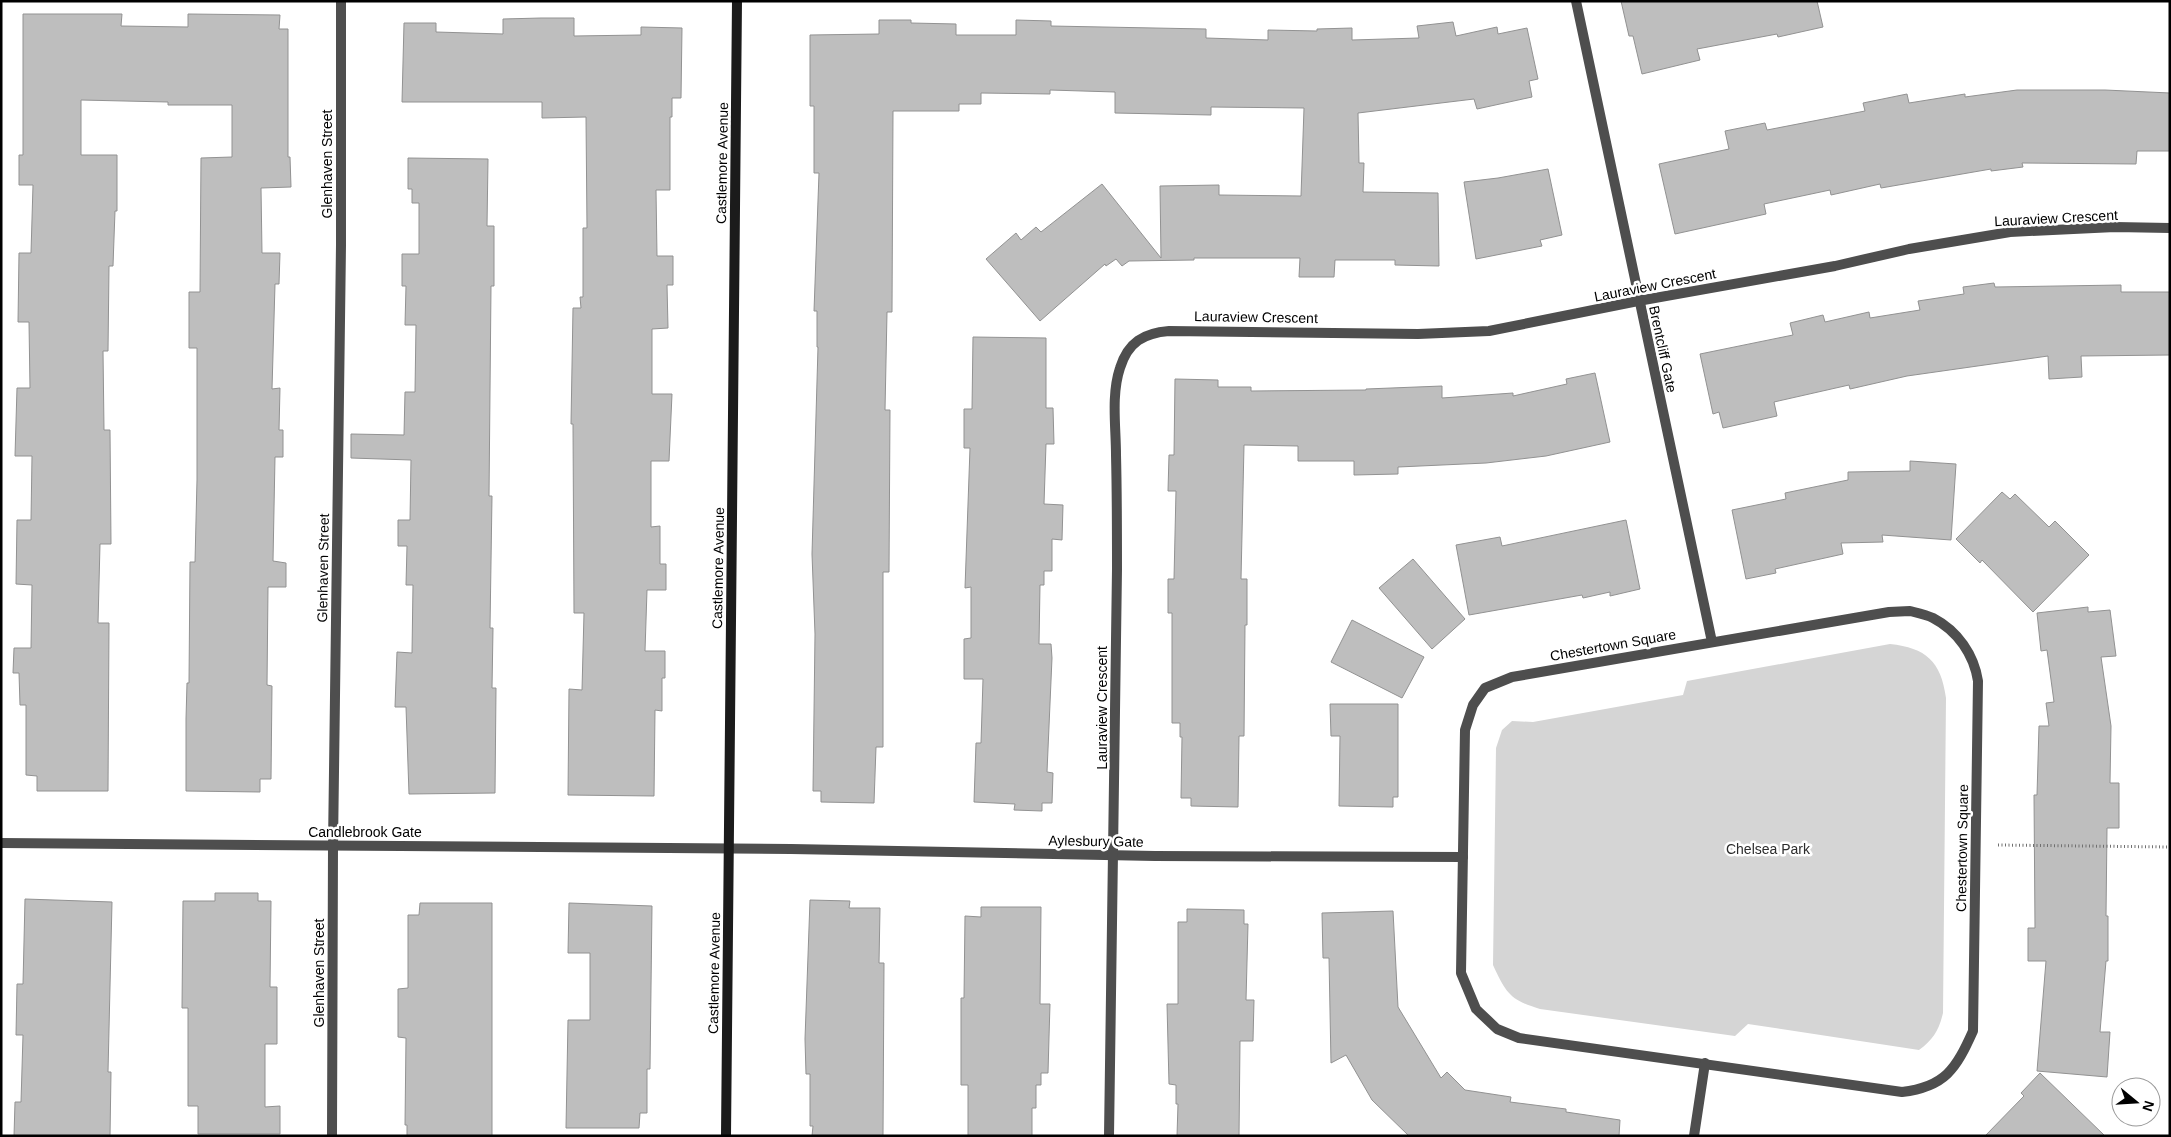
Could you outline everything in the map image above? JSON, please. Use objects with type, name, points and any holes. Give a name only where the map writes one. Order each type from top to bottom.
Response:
[{"type":"street","name":"Glenhaven Street","points":[[332,1136],[333,846],[341,245],[341,1]]},
{"type":"street","name":"Castlemore Avenue","points":[[726,1136],[738,1]]},
{"type":"street","name":"Brentcliff Gate","points":[[1576,1],[1638,301],[1712,642]]},
{"type":"street","name":"Lauraview Crescent","points":[[1110,1136],[1118,508],[1115,391],[1120,367],[1126,353],[1136,341],[1150,332],[1169,330],[1418,334],[1489,331],[1638,301],[2010,232],[2115,227],[2170,228]]},
{"type":"street","name":"Chestertown Square","points":[[1910,611],[1933,618],[1954,633],[1976,664],[1978,681],[1973,1031],[1961,1057],[1939,1082],[1918,1090],[1902,1092],[1519,1038],[1496,1029],[1476,1009],[1461,973],[1465,730],[1473,705],[1485,688],[1512,677],[1712,642],[1889,612],[1910,611]]},
{"type":"street","name":"Candlebrook Gate","points":[[1,843],[728,848]]},
{"type":"street","name":"Aylesbury Gate","points":[[728,848],[1115,855],[1462,857]]},
{"type":"street","points":[[1694,1136],[1705,1063]]},
{"type":"path","points":[[1995,845],[2170,847]]},
{"type":"green space","name":"Chelsea Park","points":[[1890,644],[1913,649],[1930,659],[1940,675],[1946,698],[1943,1013],[1940,1025],[1928,1042],[1919,1050],[1748,1024],[1735,1036],[1540,1009],[1515,999],[1510,994],[1493,965],[1496,748],[1502,730],[1512,721],[1533,722],[1683,695],[1687,681]]},
{"type":"building","points":[[1621,1],[1817,1],[1823,27],[1778,37],[1777,34],[1697,49],[1700,60],[1642,74],[1633,36],[1629,36]]},
{"type":"building","points":[[23,14],[122,14],[121,26],[188,27],[188,14],[280,15],[279,29],[288,29],[288,157],[290,157],[291,187],[261,188],[262,253],[280,253],[279,284],[275,284],[272,389],[280,388],[279,430],[283,430],[283,457],[275,457],[273,561],[286,563],[286,587],[268,587],[267,685],[272,686],[271,779],[260,779],[260,792],[186,791],[190,562],[195,562],[197,480],[197,348],[189,348],[189,292],[200,292],[201,158],[232,157],[232,105],[168,105],[168,102],[81,100],[81,155],[117,155],[117,211],[115,211],[113,266],[109,266],[108,351],[103,351],[104,430],[110,430],[111,544],[100,544],[98,623],[109,623],[108,791],[37,791],[37,776],[26,775],[26,705],[20,705],[19,673],[13,673],[14,648],[31,648],[32,585],[16,584],[17,520],[31,520],[32,456],[15,456],[17,388],[30,388],[29,322],[18,322],[19,253],[31,253],[33,185],[19,185],[19,155],[23,155]]},
{"type":"building","points":[[574,18],[574,36],[641,35],[641,27],[682,28],[681,98],[672,98],[672,117],[670,117],[670,190],[656,190],[657,256],[673,256],[673,285],[667,285],[668,328],[652,329],[652,394],[672,394],[669,461],[651,461],[651,527],[660,526],[660,564],[666,564],[666,590],[647,590],[645,651],[665,651],[665,678],[662,678],[662,711],[655,710],[654,796],[568,795],[569,689],[582,690],[584,613],[574,613],[573,424],[571,424],[573,308],[581,308],[580,297],[583,297],[583,228],[587,228],[586,117],[542,118],[542,102],[402,102],[404,23],[436,23],[436,32],[503,34],[503,19]]},
{"type":"building","points":[[879,20],[911,20],[911,23],[956,24],[956,35],[1016,35],[1016,20],[1051,21],[1051,26],[1206,29],[1206,38],[1268,40],[1268,30],[1317,31],[1317,29],[1352,28],[1352,40],[1419,38],[1417,26],[1453,22],[1456,36],[1497,27],[1498,34],[1527,28],[1538,79],[1529,81],[1532,97],[1477,109],[1474,99],[1358,113],[1359,163],[1364,163],[1363,192],[1438,193],[1439,266],[1395,265],[1395,260],[1335,260],[1334,277],[1299,277],[1300,258],[1194,258],[1194,260],[1129,261],[1122,266],[1116,259],[1106,266],[1105,264],[1040,321],[986,259],[1016,233],[1021,240],[1036,227],[1041,232],[1102,184],[1161,258],[1160,186],[1219,185],[1219,195],[1301,196],[1304,108],[1211,107],[1211,115],[1115,113],[1115,92],[1050,90],[1050,94],[981,93],[981,104],[959,104],[959,111],[893,111],[892,312],[887,312],[885,410],[890,410],[889,572],[883,572],[883,747],[876,747],[874,803],[821,802],[821,791],[813,791],[815,634],[812,554],[818,347],[817,311],[814,311],[819,173],[814,173],[814,106],[810,106],[810,35],[879,34]]},
{"type":"building","points":[[2017,90],[2105,90],[2170,93],[2170,151],[2137,151],[2136,164],[2022,163],[2023,167],[1991,171],[1991,169],[1881,188],[1880,184],[1831,195],[1830,190],[1764,204],[1766,214],[1675,234],[1659,164],[1729,149],[1725,131],[1765,123],[1767,130],[1865,111],[1863,103],[1907,94],[1909,103],[1965,94],[1965,97]]},
{"type":"building","points":[[408,158],[488,159],[487,226],[494,226],[494,286],[491,286],[489,496],[492,496],[490,628],[493,628],[492,688],[496,688],[495,793],[409,794],[406,707],[395,707],[397,652],[412,653],[413,585],[406,585],[407,546],[398,546],[398,520],[410,520],[411,460],[351,458],[351,434],[404,435],[405,392],[415,392],[416,325],[405,325],[406,286],[402,286],[402,254],[419,254],[419,203],[412,203],[412,189],[408,189]]},
{"type":"building","points":[[1548,169],[1562,235],[1540,240],[1542,246],[1476,259],[1464,182]]},
{"type":"building","points":[[1994,283],[1995,287],[2121,285],[2121,292],[2170,292],[2170,355],[2081,356],[2082,377],[2049,379],[2048,356],[1907,376],[1850,389],[1849,385],[1774,402],[1777,416],[1723,428],[1719,412],[1713,414],[1700,354],[1793,335],[1790,323],[1823,315],[1825,322],[1869,312],[1870,318],[1920,310],[1918,301],[1964,294],[1963,287]]},
{"type":"building","points":[[973,337],[1046,338],[1046,408],[1053,408],[1054,444],[1046,444],[1044,504],[1063,505],[1062,540],[1052,539],[1052,571],[1044,571],[1044,585],[1040,585],[1039,644],[1051,644],[1052,658],[1047,772],[1053,773],[1052,803],[1042,803],[1042,811],[1014,810],[1015,804],[974,802],[976,743],[981,743],[983,679],[964,679],[964,639],[971,638],[971,587],[965,588],[970,448],[964,448],[964,409],[972,409]]},
{"type":"building","points":[[1595,373],[1610,442],[1546,456],[1486,463],[1398,467],[1398,474],[1354,475],[1354,461],[1298,461],[1298,446],[1244,445],[1241,579],[1247,579],[1247,625],[1245,625],[1244,736],[1239,736],[1238,807],[1191,806],[1191,798],[1181,798],[1182,737],[1180,737],[1180,723],[1172,723],[1172,613],[1168,613],[1168,579],[1174,579],[1176,491],[1168,491],[1169,455],[1174,455],[1175,379],[1218,380],[1218,387],[1251,387],[1251,391],[1366,390],[1442,386],[1442,398],[1513,393],[1513,396],[1567,384],[1566,379]]},
{"type":"building","points":[[1910,461],[1956,464],[1951,540],[1882,535],[1883,542],[1841,543],[1843,554],[1775,569],[1776,573],[1746,579],[1732,510],[1786,499],[1785,493],[1848,480],[1848,472],[1910,471]]},
{"type":"building","points":[[2002,492],[2010,499],[2015,494],[2049,527],[2055,521],[2089,555],[2033,612],[1982,560],[1980,563],[1956,539]]},
{"type":"building","points":[[1626,520],[1640,589],[1610,596],[1610,592],[1583,598],[1582,595],[1469,615],[1456,545],[1500,537],[1502,546]]},
{"type":"building","points":[[1413,559],[1465,619],[1432,649],[1379,588]]},
{"type":"building","points":[[2088,607],[2088,612],[2110,610],[2116,656],[2101,657],[2111,726],[2110,783],[2119,783],[2119,828],[2107,828],[2106,916],[2108,916],[2108,961],[2106,961],[2100,1032],[2110,1032],[2107,1077],[2037,1071],[2046,961],[2028,961],[2028,928],[2035,928],[2034,795],[2037,795],[2039,726],[2049,726],[2046,703],[2054,702],[2047,650],[2041,651],[2037,613]]},
{"type":"building","points":[[1352,620],[1424,657],[1402,698],[1331,662]]},
{"type":"building","points":[[1330,704],[1398,704],[1398,797],[1393,797],[1393,807],[1339,806],[1340,736],[1331,736]]},
{"type":"building","points":[[215,893],[258,893],[258,901],[271,901],[270,987],[277,987],[277,1044],[265,1044],[265,1107],[280,1106],[280,1134],[198,1134],[198,1106],[188,1106],[188,1008],[182,1008],[183,901],[215,901]]},
{"type":"building","points":[[25,899],[112,902],[108,1072],[111,1072],[110,1136],[14,1136],[15,1102],[21,1102],[23,1035],[16,1035],[17,984],[23,984]]},
{"type":"building","points":[[810,900],[850,901],[849,908],[880,908],[879,963],[884,963],[883,1136],[812,1136],[813,1126],[810,1126],[810,1074],[806,1074],[805,1039]]},
{"type":"building","points":[[420,903],[492,903],[492,1136],[407,1136],[407,1125],[405,1125],[406,1038],[398,1037],[398,989],[408,988],[408,915],[419,915]]},
{"type":"building","points":[[569,903],[652,906],[650,1069],[647,1069],[647,1113],[640,1113],[639,1128],[566,1128],[568,1020],[590,1020],[590,953],[568,953]]},
{"type":"building","points":[[981,907],[1041,907],[1040,1004],[1050,1004],[1048,1073],[1041,1073],[1041,1085],[1036,1085],[1036,1108],[1032,1108],[1032,1136],[968,1136],[968,1085],[961,1085],[961,998],[964,998],[965,916],[981,917]]},
{"type":"building","points":[[1187,909],[1244,910],[1244,924],[1248,924],[1246,1000],[1254,1000],[1253,1041],[1240,1041],[1239,1136],[1177,1136],[1178,1104],[1176,1104],[1176,1085],[1169,1084],[1167,1004],[1178,1004],[1178,922],[1187,922]]},
{"type":"building","points":[[1393,911],[1398,1007],[1441,1078],[1447,1072],[1465,1090],[1511,1097],[1510,1102],[1566,1109],[1566,1112],[1620,1120],[1619,1136],[1409,1136],[1372,1100],[1346,1055],[1331,1063],[1329,958],[1323,958],[1322,913]]},
{"type":"building","points":[[2040,1073],[2105,1136],[1985,1136],[2024,1096],[2021,1093]]}]
